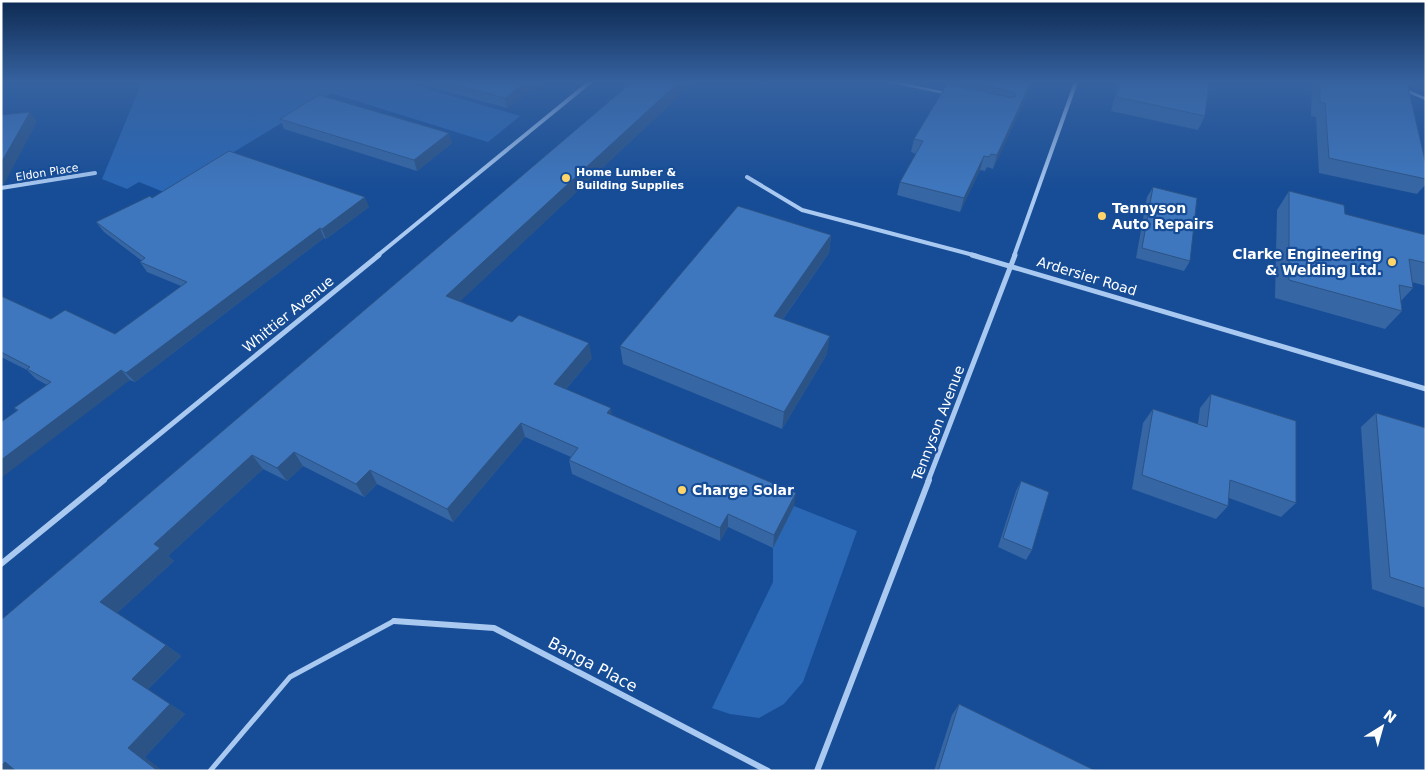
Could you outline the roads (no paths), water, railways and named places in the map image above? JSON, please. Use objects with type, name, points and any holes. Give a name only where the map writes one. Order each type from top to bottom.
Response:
[{"type":"street","name":"Whittier Avenue","points":[[1,564],[546,118]]},
{"type":"street","name":"Tennyson Avenue","points":[[817,771],[1011,265],[1063,118]]},
{"type":"street","name":"Eldon Place","points":[[1,188],[95,173]]},
{"type":"street","name":"Ardersier Road","points":[[747,177],[802,210],[1011,265],[1426,389]]},
{"type":"street","name":"Banga Place","points":[[394,621],[494,628],[768,771]]},
{"type":"lane","points":[[210,771],[290,677],[394,621]]},
{"type":"place","name":"Home Lumber & Building Supplies","points":[[566,178]]},
{"type":"place","name":"Tennyson Auto Repairs","points":[[1102,216]]},
{"type":"place","name":"Clarke Engineering & Welding Ltd.","points":[[1392,262]]},
{"type":"place","name":"Charge Solar","points":[[682,490]]}]
